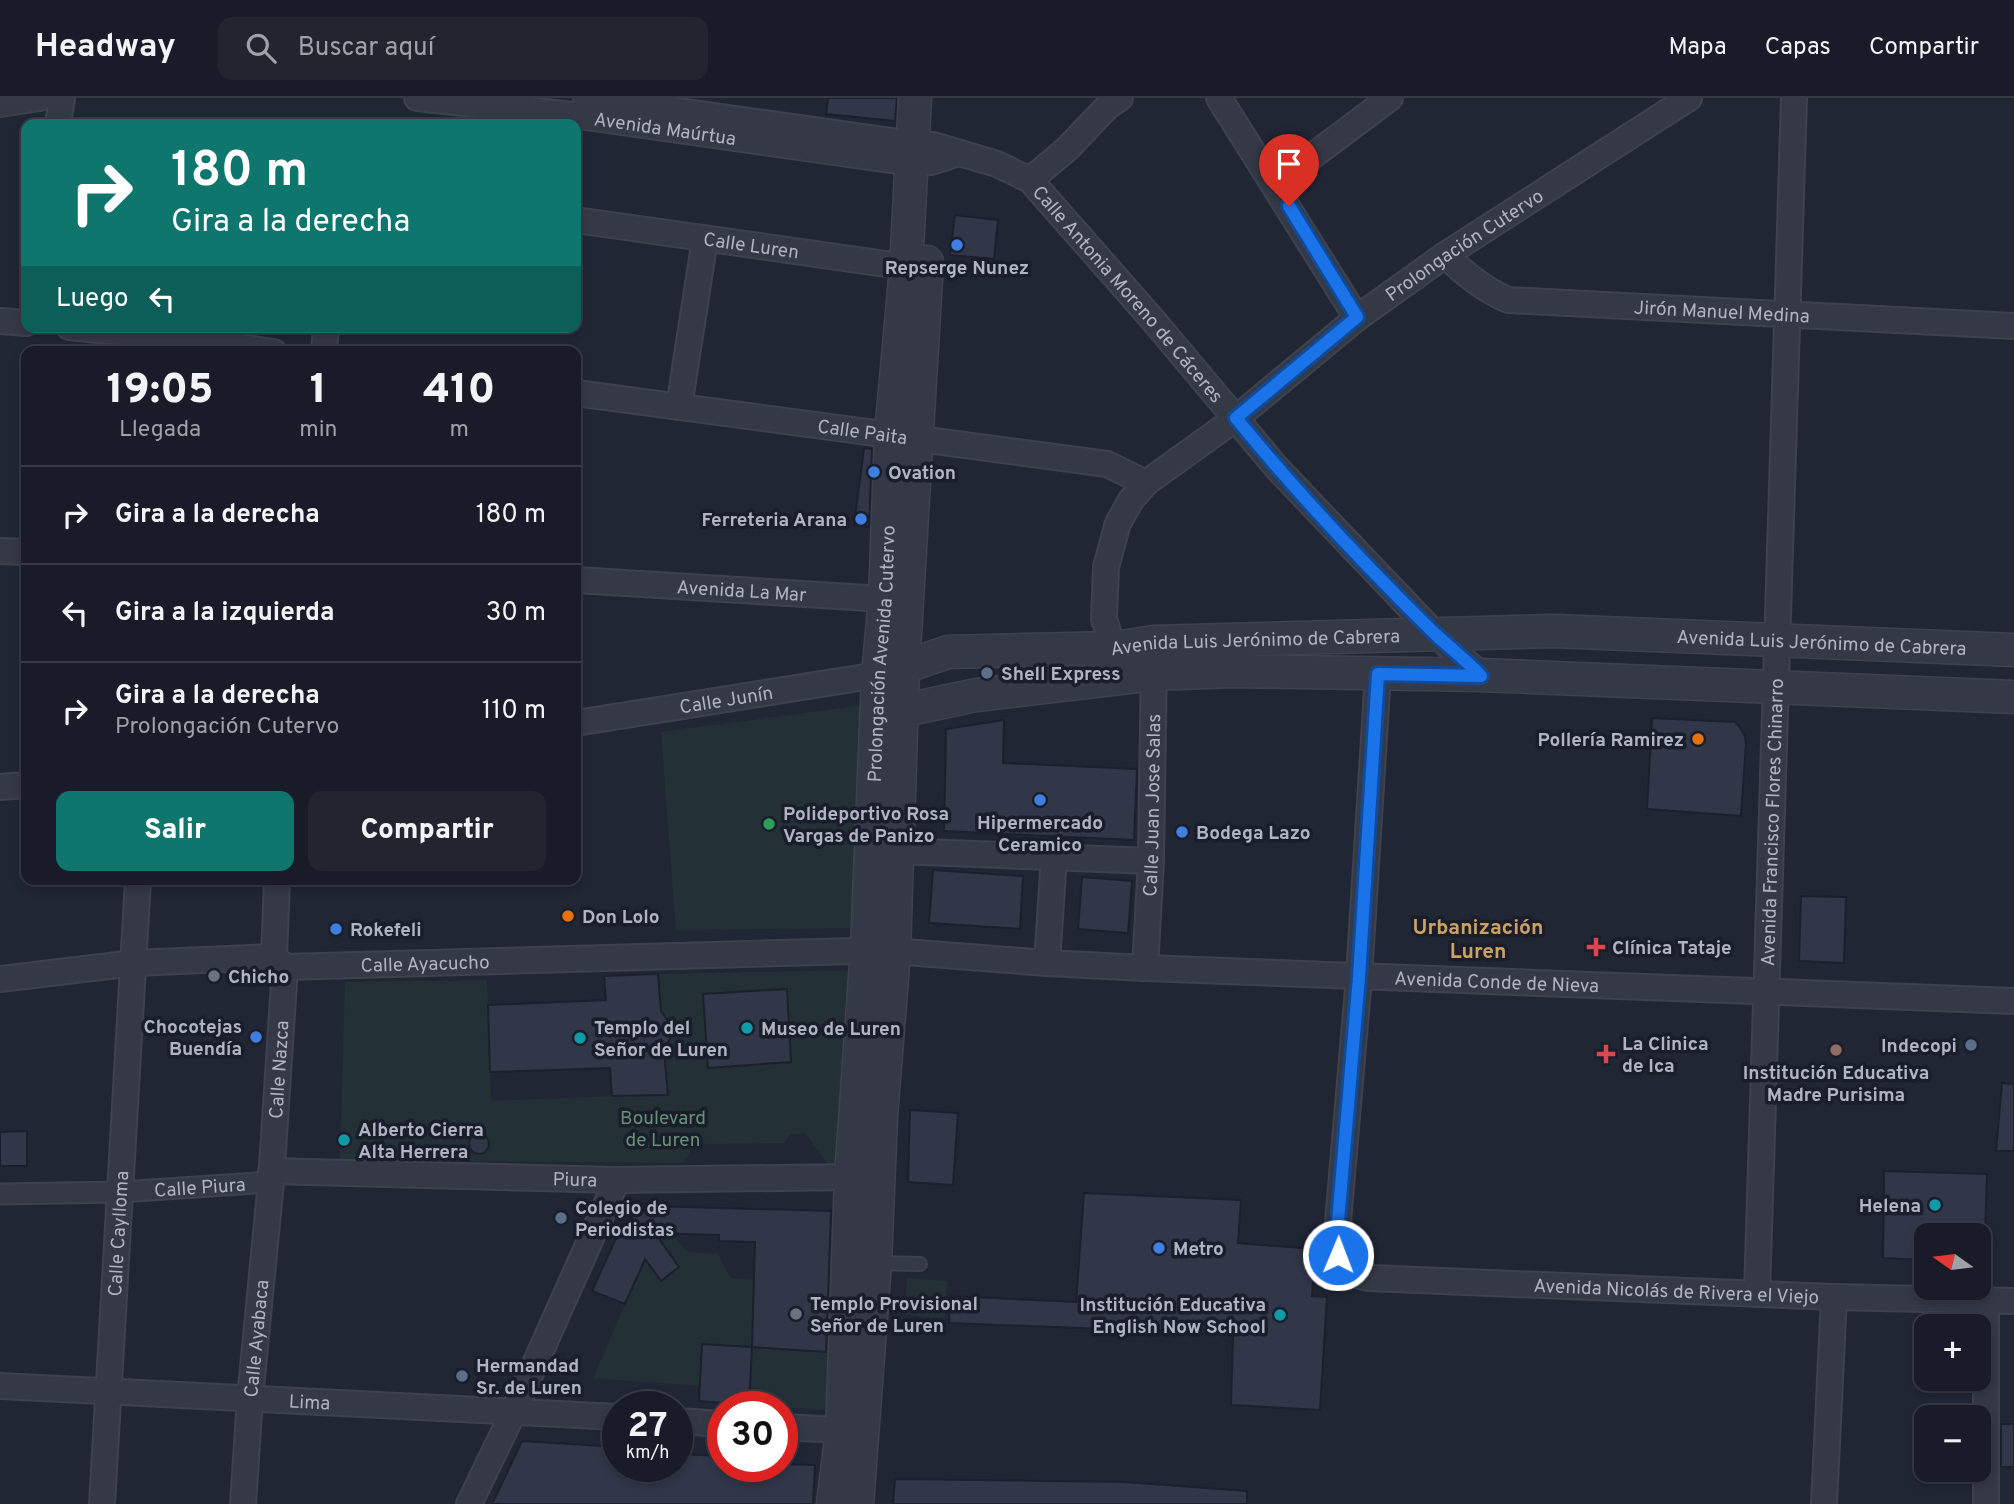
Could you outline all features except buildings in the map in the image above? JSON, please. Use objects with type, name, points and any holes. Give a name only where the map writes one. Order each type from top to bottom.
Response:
[{"type":"street","points":[[0,104],[40,98]]},
{"type":"street","points":[[59,119],[62,98]]},
{"type":"street","name":"Avenida Maúrtua","points":[[417,98],[566,112],[929,154]]},
{"type":"street","name":"Avenida Maúrtua","points":[[586,98],[929,154]]},
{"type":"street","name":"Prolongación Avenida Cutervo","points":[[915,98],[929,154]]},
{"type":"street","name":"Prolongación Avenida Cutervo","points":[[857,1504],[851,1431],[865,1178],[872,950],[896,600],[903,436],[916,269],[935,98]]},
{"type":"street","points":[[1219,98],[1357,317]]},
{"type":"street","points":[[1275,184],[1390,98]]},
{"type":"street","name":"Prolongación Cutervo","points":[[1123,679],[1104,620],[1106,567],[1118,523],[1131,500],[1146,483],[1236,418],[1357,317],[1446,255],[1689,98]]},
{"type":"street","name":"Avenida Francisco Flores Chinarro","points":[[1757,1294],[1794,98]]},
{"type":"street","points":[[1030,180],[1067,149],[1112,101]]},
{"type":"street","name":"Calle Antonia Moreno de Cáceres","points":[[929,154],[997,164],[1030,180],[1295,487],[1435,634],[1481,676]]},
{"type":"street","name":"Calle Luren","points":[[581,221],[916,269]]},
{"type":"street","points":[[679,407],[705,239]]},
{"type":"street","name":"Jirón Manuel Medina","points":[[1446,255],[1469,278],[1508,300],[2014,326]]},
{"type":"street","points":[[0,321],[21,323]]},
{"type":"street","points":[[104,333],[194,346]]},
{"type":"street","name":"Calle Paita","points":[[581,394],[1107,464],[1146,483]]},
{"type":"street","points":[[0,551],[21,552]]},
{"type":"street","name":"Avenida La Mar","points":[[581,580],[896,600]]},
{"type":"street","points":[[896,600],[927,639],[948,652]]},
{"type":"street","name":"Avenida Luis Jerónimo de Cabrera","points":[[890,671],[948,652],[1115,648],[1154,642],[1555,631],[2014,650]]},
{"type":"street","name":"Calle Juan Jose Salas","points":[[1145,968],[1151,861],[1154,642]]},
{"type":"street","name":"Prolongación Avenida Cutervo","points":[[872,950],[898,851],[901,711],[890,671]]},
{"type":"street","name":"Calle Junín","points":[[581,722],[890,671]]},
{"type":"street","name":"Avenida Luis Jerónimo de Cabrera","points":[[901,711],[976,695],[1154,674],[1233,671],[1481,676],[2014,697]]},
{"type":"street","points":[[1359,977],[1378,674]]},
{"type":"street","points":[[0,787],[21,786]]},
{"type":"street","points":[[898,851],[1151,861]]},
{"type":"street","points":[[1047,963],[1054,857]]},
{"type":"street","name":"Calle Caylloma","points":[[102,1504],[138,885]]},
{"type":"street","name":"Calle Nazca","points":[[271,1177],[280,962],[277,885]]},
{"type":"street","name":"Calle Ayacucho","points":[[0,979],[134,963],[872,950]]},
{"type":"street","name":"Avenida Conde de Nieva","points":[[872,950],[1145,968],[2014,1001]]},
{"type":"street","name":"Avenida Nicolás de Rivera el Viejo","points":[[1359,977],[1336,1245],[1342,1264],[1349,1272],[1368,1278],[1914,1299]]},
{"type":"street","name":"Piura","points":[[271,1177],[617,1180],[865,1178]]},
{"type":"street","name":"Calle Piura","points":[[0,1194],[120,1192],[271,1177]]},
{"type":"street","name":"Calle Ayabaca","points":[[243,1504],[271,1177]]},
{"type":"street","name":"Prolongación Avenida Cutervo","points":[[833,1504],[851,1431],[875,1263],[865,1178]]},
{"type":"street","points":[[469,1504],[514,1411],[617,1180]]},
{"type":"street","points":[[1824,1504],[1834,1297]]},
{"type":"street","points":[[1986,1300],[1986,1504]]},
{"type":"street","name":"Avenida Nicolás de Rivera el Viejo","points":[[1986,1300],[2014,1301]]},
{"type":"street","name":"Lima","points":[[0,1386],[602,1417]]},
{"type":"street","points":[[798,1428],[851,1431]]},
{"type":"lane","points":[[875,1263],[920,1264]]},
{"type":"green space","name":"Polideportivo Rosa Vargas de Panizo","points":[[857,706],[875,720],[854,928],[676,930],[661,732]]},
{"type":"green space","name":"Boulevard de Luren","points":[[855,970],[840,1164],[828,1164],[806,1134],[790,1134],[784,1143],[695,1144],[683,1163],[340,1160],[345,982],[487,980],[491,1101],[668,1094],[664,1051],[672,1035],[669,1022],[661,1011],[658,974]],"holes":[[[787,989],[791,1062],[708,1067],[704,994]]]},
{"type":"green space","points":[[655,1232],[671,1233],[688,1252],[718,1254],[730,1278],[754,1280],[752,1347],[838,1352],[836,1411],[798,1408],[798,1391],[749,1391],[751,1347],[702,1344],[700,1386],[593,1378],[645,1259],[661,1281],[678,1267]]},
{"type":"green space","points":[[907,1278],[947,1281],[944,1318],[905,1315]]},
{"type":"place","name":"Repserge Nunez","points":[[957,245]]},
{"type":"place","name":"Ovation","points":[[874,472]]},
{"type":"place","name":"Ferreteria Arana","points":[[861,519]]},
{"type":"place","name":"Shell Express","points":[[987,673]]},
{"type":"place","name":"Pollería Ramirez","points":[[1698,739]]},
{"type":"place","name":"Hipermercado Ceramico","points":[[1040,800]]},
{"type":"place","name":"Polideportivo Rosa Vargas de Panizo","points":[[769,824]]},
{"type":"place","name":"Bodega Lazo","points":[[1182,832]]},
{"type":"place","name":"Don Lolo","points":[[568,916]]},
{"type":"place","name":"Rokefeli","points":[[336,929]]},
{"type":"place","name":"Clínica Tataje","points":[[1596,947]]},
{"type":"place","name":"Chicho","points":[[214,976]]},
{"type":"place","name":"Museo de Luren","points":[[747,1028]]},
{"type":"place","name":"Chocotejas Buendía","points":[[256,1037]]},
{"type":"place","name":"Templo del Señor de Luren","points":[[580,1038]]},
{"type":"place","name":"Indecopi","points":[[1971,1045]]},
{"type":"place","name":"Institución Educativa Madre Purisima","points":[[1836,1050]]},
{"type":"place","name":"La Clinica de Ica","points":[[1606,1054]]},
{"type":"place","name":"Alberto Cierra Alta Herrera","points":[[344,1140]]},
{"type":"place","name":"Helena","points":[[1935,1205]]},
{"type":"place","name":"Colegio de Periodistas","points":[[561,1218]]},
{"type":"place","name":"Metro","points":[[1159,1248]]},
{"type":"place","name":"Templo Provisional Señor de Luren","points":[[796,1314]]},
{"type":"place","name":"Institución Educativa English Now School","points":[[1280,1315]]},
{"type":"place","name":"Hermandad Sr. de Luren","points":[[462,1376]]},
{"type":"district","name":"Urbanización Luren","points":[[1478,939]]},
{"type":"route","points":[[1289,206],[1357,317],[1236,418],[1277,468],[1366,563],[1435,634],[1481,676],[1378,674],[1359,977],[1336,1245],[1338,1255]]}]
